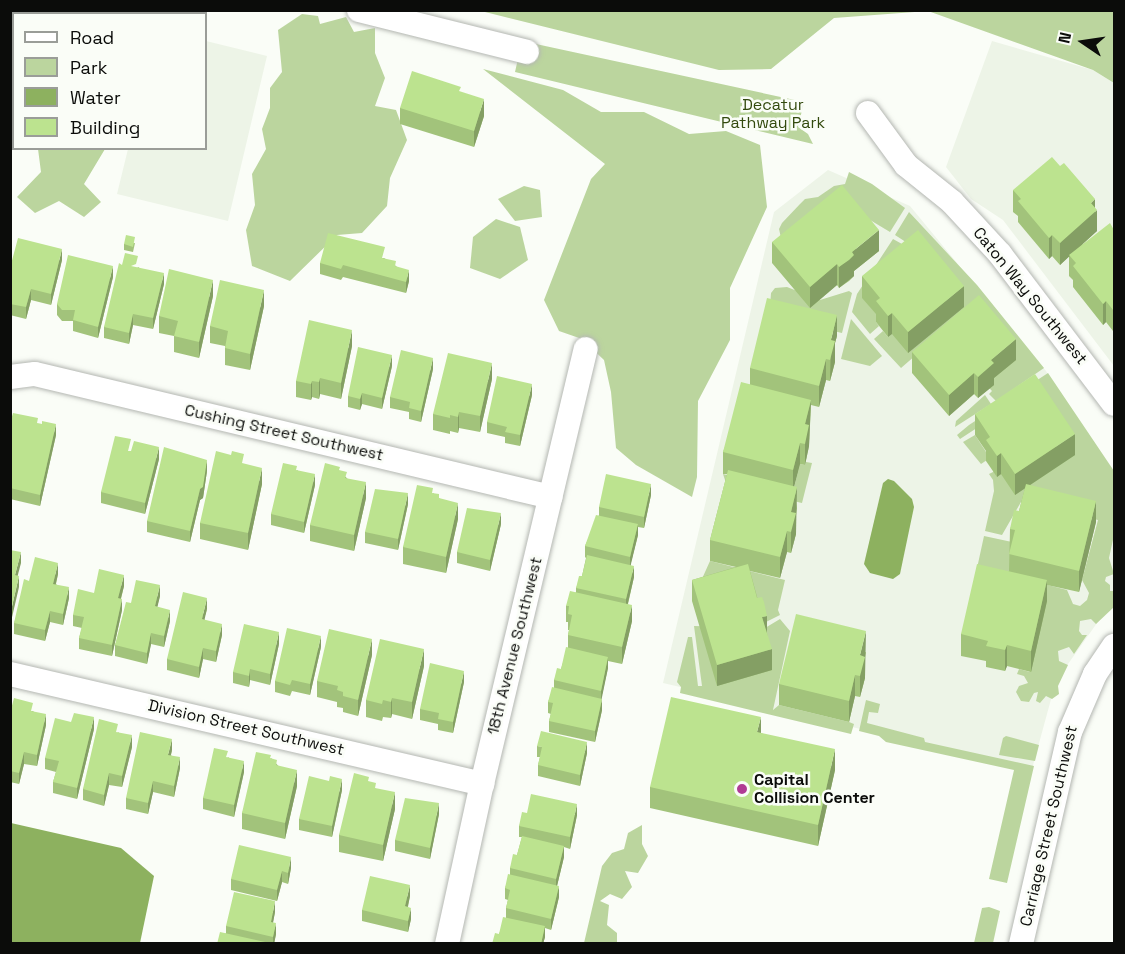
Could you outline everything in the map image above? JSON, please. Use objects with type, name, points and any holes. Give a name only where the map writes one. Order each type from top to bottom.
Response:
[{"type":"street","points":[[358,10],[527,52]]},
{"type":"street","name":"Caton Way Southwest","points":[[868,113],[906,165],[952,202],[1000,254],[1114,404]]},
{"type":"street","name":"18th Avenue Southwest","points":[[447,944],[482,784],[586,349]]},
{"type":"street","name":"Cushing Street Southwest","points":[[13,376],[35,374],[551,497]]},
{"type":"street","name":"Carriage Street Southwest","points":[[1021,944],[1070,732],[1095,674],[1114,646]]},
{"type":"street","name":"Division Street Southwest","points":[[10,674],[482,784]]},
{"type":"shaded area","points":[[207,41],[267,56],[228,221],[117,194],[128,150],[207,150]]},
{"type":"shaded area","points":[[992,41],[1093,70],[1114,83],[1114,366],[1003,220],[971,199],[946,167]]},
{"type":"shaded area","points":[[828,170],[910,206],[1046,371],[1114,481],[1114,599],[1056,681],[1032,769],[663,683],[774,212]]},
{"type":"green space","points":[[481,11],[928,11],[834,18],[771,69],[719,70]]},
{"type":"green space","points":[[928,11],[1114,11],[1114,83],[1093,70]]},
{"type":"green space","points":[[302,14],[318,16],[320,24],[346,17],[354,32],[375,28],[375,53],[385,78],[375,106],[396,110],[407,140],[390,178],[387,206],[362,233],[337,235],[290,281],[252,266],[246,230],[255,205],[252,174],[266,149],[262,129],[270,108],[270,88],[282,72],[278,30]]},
{"type":"green space","name":"Decatur Pathway Park","points":[[522,41],[804,102],[798,127],[808,134],[813,144],[515,72]]},
{"type":"green space","points":[[483,69],[563,90],[601,112],[644,112],[689,134],[726,131],[760,145],[767,207],[730,288],[730,340],[698,401],[697,477],[692,497],[636,465],[616,448],[611,392],[604,360],[582,339],[559,331],[544,300],[591,179],[605,164]]},
{"type":"green space","points":[[38,150],[104,150],[84,184],[101,202],[84,217],[59,201],[35,213],[17,197],[41,172]]},
{"type":"green space","points":[[849,172],[872,184],[905,208],[890,232],[840,202],[781,238],[779,229],[782,223],[805,199],[818,197],[834,186],[845,184]]},
{"type":"green space","points":[[524,186],[540,190],[542,217],[515,221],[498,199]]},
{"type":"green space","points":[[909,212],[977,285],[1044,368],[996,401],[989,394],[992,391],[939,335],[901,368],[874,339],[883,331],[888,337],[892,334],[918,250],[895,235]]},
{"type":"green space","points":[[496,219],[520,227],[528,260],[500,279],[470,268],[473,237]]},
{"type":"green space","points":[[893,239],[902,244],[880,319],[876,322],[879,326],[870,334],[852,312],[857,294]]},
{"type":"green space","points":[[787,287],[820,300],[849,291],[852,293],[842,333],[764,315],[770,307],[771,293],[775,288]]},
{"type":"green space","points":[[851,319],[882,356],[870,366],[841,359]]},
{"type":"green space","points":[[1048,373],[1114,471],[1114,535],[1109,558],[1114,574],[1106,577],[1105,581],[1110,585],[1110,591],[1114,591],[1114,607],[1096,624],[1091,619],[1080,621],[1079,631],[1082,635],[1087,635],[1074,654],[1069,647],[1058,651],[1059,661],[1068,665],[1058,686],[1059,694],[1052,699],[1046,696],[1040,703],[1036,701],[1038,692],[1034,693],[1029,702],[1021,701],[1016,692],[1019,686],[1028,683],[1024,676],[1017,674],[1019,669],[1030,672],[974,582],[984,536],[1012,542],[1015,551],[1009,575],[1067,590],[1073,604],[1080,606],[1087,600],[1089,593],[1082,580],[1098,520],[1021,502],[1002,535],[985,531],[994,491],[993,480],[989,474],[993,472],[1035,390],[960,439],[957,435]]},
{"type":"green space","points":[[985,395],[991,404],[955,427],[956,421]]},
{"type":"green space","points":[[975,435],[990,458],[981,464],[963,442]]},
{"type":"green space","points":[[806,462],[812,463],[802,503],[727,486],[723,474],[793,491],[800,464],[805,465]]},
{"type":"green space","points":[[710,561],[785,580],[778,610],[780,615],[764,623],[692,601]]},
{"type":"green space","points":[[780,619],[790,631],[773,710],[779,705],[849,722],[854,724],[851,734],[680,693],[681,687],[677,682],[688,637],[692,637],[698,686],[702,686],[694,626],[765,628]]},
{"type":"green space","points":[[866,700],[880,704],[878,713],[869,712],[867,723],[924,738],[925,742],[1034,766],[1007,883],[989,879],[1014,770],[886,742],[879,736],[859,731]]},
{"type":"green space","points":[[1006,736],[1039,745],[1035,761],[999,755],[1003,738]]},
{"type":"green space","points":[[642,825],[642,844],[648,856],[638,873],[625,871],[632,887],[622,899],[610,894],[600,901],[609,905],[607,925],[617,933],[617,943],[584,943],[602,866],[612,853],[624,849],[628,833]]},
{"type":"green space","points":[[989,907],[1000,911],[993,943],[974,943],[982,908]]},
{"type":"water","points":[[888,479],[894,481],[912,499],[914,507],[900,574],[893,579],[870,573],[864,564],[883,483]]},
{"type":"water","points":[[11,823],[121,848],[154,876],[140,943],[11,943]]},
{"type":"building","points":[[412,71],[461,87],[459,91],[484,99],[474,131],[400,108]]},
{"type":"building","points":[[1052,157],[1060,166],[1064,163],[1095,199],[1091,203],[1097,210],[1060,243],[1052,235],[1049,238],[1018,201],[1021,199],[1013,190]]},
{"type":"building","points":[[842,185],[879,230],[852,252],[854,255],[849,260],[839,267],[837,264],[810,287],[772,242]]},
{"type":"building","points":[[1110,223],[1114,230],[1113,310],[1106,301],[1103,304],[1073,266],[1076,263],[1069,255]]},
{"type":"building","points":[[918,230],[964,286],[908,332],[892,313],[888,316],[876,301],[880,298],[862,276]]},
{"type":"building","points":[[328,233],[385,247],[382,258],[396,261],[395,266],[409,270],[406,282],[343,265],[341,269],[320,263]]},
{"type":"building","points":[[126,235],[135,237],[133,247],[124,244]]},
{"type":"building","points":[[18,238],[62,249],[51,294],[31,289],[26,307],[10,304],[10,268]]},
{"type":"building","points":[[125,253],[138,256],[136,264],[131,266],[164,273],[153,318],[133,314],[129,333],[104,327],[119,263],[122,265]]},
{"type":"building","points":[[68,255],[113,266],[98,327],[73,320],[75,310],[62,310],[57,304]]},
{"type":"building","points":[[169,269],[213,280],[199,342],[174,336],[178,321],[159,316]]},
{"type":"building","points":[[220,280],[264,290],[250,354],[225,348],[228,331],[210,326]]},
{"type":"building","points":[[979,295],[1016,339],[991,360],[994,363],[978,377],[974,373],[949,395],[912,352]]},
{"type":"building","points":[[767,298],[837,315],[831,340],[835,341],[830,360],[826,359],[819,386],[750,368]]},
{"type":"building","points":[[309,320],[352,330],[341,383],[320,378],[319,382],[312,381],[311,384],[296,381]]},
{"type":"building","points":[[358,347],[392,355],[382,398],[362,393],[360,399],[348,396]]},
{"type":"building","points":[[401,350],[433,358],[421,411],[409,408],[410,402],[390,397]]},
{"type":"building","points":[[448,353],[492,363],[480,416],[459,412],[458,417],[450,415],[450,418],[433,414]]},
{"type":"building","points":[[1035,374],[1075,434],[1015,474],[1001,453],[997,456],[986,440],[990,437],[975,414]]},
{"type":"building","points":[[497,376],[532,384],[520,435],[505,432],[507,427],[487,422]]},
{"type":"building","points":[[741,382],[811,400],[805,424],[809,425],[805,444],[800,443],[793,470],[723,452]]},
{"type":"building","points":[[13,413],[38,418],[37,423],[42,424],[42,421],[56,424],[40,495],[10,488],[10,423]]},
{"type":"building","points":[[115,436],[131,439],[128,451],[131,451],[134,441],[159,447],[145,503],[101,492]]},
{"type":"building","points":[[164,447],[207,460],[203,487],[200,489],[190,531],[147,521]]},
{"type":"building","points":[[216,451],[231,455],[232,451],[244,454],[242,463],[262,468],[248,533],[200,523]]},
{"type":"building","points":[[283,463],[297,466],[296,470],[315,474],[304,522],[271,514]]},
{"type":"building","points":[[325,463],[340,467],[339,470],[347,472],[345,478],[366,482],[354,535],[310,525]]},
{"type":"building","points":[[728,470],[797,487],[791,512],[796,513],[791,532],[787,531],[780,557],[710,540]]},
{"type":"building","points":[[606,474],[651,484],[644,517],[599,507]]},
{"type":"building","points":[[1026,484],[1096,501],[1079,571],[1009,554],[1015,530],[1010,529],[1014,510],[1019,511]]},
{"type":"building","points":[[417,485],[433,488],[432,493],[439,494],[439,498],[458,503],[446,557],[403,547]]},
{"type":"building","points":[[375,489],[408,493],[398,539],[365,532]]},
{"type":"building","points":[[467,508],[501,513],[490,560],[457,552]]},
{"type":"building","points":[[596,515],[638,524],[630,557],[585,546]]},
{"type":"building","points":[[10,550],[21,552],[15,575],[19,576],[10,615]]},
{"type":"building","points":[[587,555],[634,566],[626,599],[576,588],[579,576],[582,576]]},
{"type":"building","points":[[35,557],[58,563],[53,584],[69,587],[63,614],[50,611],[45,630],[14,623],[24,579],[29,581]]},
{"type":"building","points":[[748,564],[757,598],[762,597],[764,602],[767,616],[762,617],[772,649],[717,665],[692,580]]},
{"type":"building","points":[[977,564],[1047,580],[1031,651],[1007,645],[1005,650],[986,646],[988,641],[961,634]]},
{"type":"building","points":[[99,569],[124,575],[118,598],[122,599],[112,645],[79,638],[84,617],[73,615],[78,589],[94,593]]},
{"type":"building","points":[[136,580],[160,585],[155,606],[170,610],[164,636],[151,633],[147,653],[115,645],[126,602],[131,603]]},
{"type":"building","points":[[570,591],[632,605],[622,647],[568,635],[572,615],[568,614],[569,606],[566,606]]},
{"type":"building","points":[[183,592],[207,598],[202,619],[222,624],[216,651],[203,648],[199,667],[167,659]]},
{"type":"building","points":[[796,614],[866,631],[860,655],[865,657],[860,676],[855,675],[849,701],[779,684]]},
{"type":"building","points":[[244,624],[279,632],[270,674],[250,669],[249,676],[233,672]]},
{"type":"building","points":[[287,628],[321,636],[310,684],[292,680],[290,685],[275,681]]},
{"type":"building","points":[[329,629],[372,639],[358,700],[343,696],[343,692],[337,690],[338,686],[317,681]]},
{"type":"building","points":[[380,639],[424,649],[412,702],[392,698],[391,702],[383,700],[382,704],[366,700]]},
{"type":"building","points":[[566,647],[608,657],[601,691],[554,680],[557,668],[561,669]]},
{"type":"building","points":[[430,663],[464,671],[453,722],[438,719],[439,713],[420,709]]},
{"type":"building","points":[[552,687],[602,699],[595,731],[549,721],[553,703],[548,702]]},
{"type":"building","name":"Capital Collision Center","points":[[671,697],[761,717],[757,732],[835,749],[818,825],[650,787]]},
{"type":"building","points":[[14,698],[33,703],[31,711],[46,714],[37,755],[24,752],[19,773],[10,771],[10,713]]},
{"type":"building","points":[[74,713],[94,717],[77,788],[53,782],[59,761],[45,758],[55,718],[71,722]]},
{"type":"building","points":[[99,719],[118,724],[116,732],[132,735],[122,776],[109,773],[104,795],[83,789]]},
{"type":"building","points":[[541,731],[587,742],[580,775],[538,765],[542,747],[537,746]]},
{"type":"building","points":[[140,732],[172,739],[168,755],[180,757],[174,786],[153,781],[148,803],[126,798]]},
{"type":"building","points":[[214,748],[228,751],[226,757],[244,761],[234,805],[203,798]]},
{"type":"building","points":[[256,752],[271,755],[270,758],[277,760],[276,765],[297,770],[285,823],[242,813]]},
{"type":"building","points":[[354,773],[369,777],[368,781],[376,783],[375,788],[395,792],[383,845],[339,835]]},
{"type":"building","points":[[309,776],[329,781],[330,776],[342,779],[332,826],[299,819]]},
{"type":"building","points":[[531,794],[577,804],[570,837],[519,826],[522,812],[527,813]]},
{"type":"building","points":[[405,798],[439,803],[430,848],[395,840]]},
{"type":"building","points":[[522,836],[564,846],[556,879],[510,868],[513,854],[517,855]]},
{"type":"building","points":[[239,845],[291,857],[288,873],[282,871],[277,890],[231,879]]},
{"type":"building","points":[[508,874],[559,886],[551,919],[506,908],[510,890],[505,888]]},
{"type":"building","points":[[370,876],[410,885],[405,906],[411,908],[408,921],[362,910]]},
{"type":"building","points":[[234,892],[275,901],[271,922],[276,923],[273,937],[226,926]]},
{"type":"building","points":[[503,917],[545,926],[541,944],[492,944],[495,933],[499,934]]},
{"type":"building","points":[[220,932],[265,942],[265,944],[217,944]]},
{"type":"place","name":"Capital Collision Center","points":[[742,789]]}]
